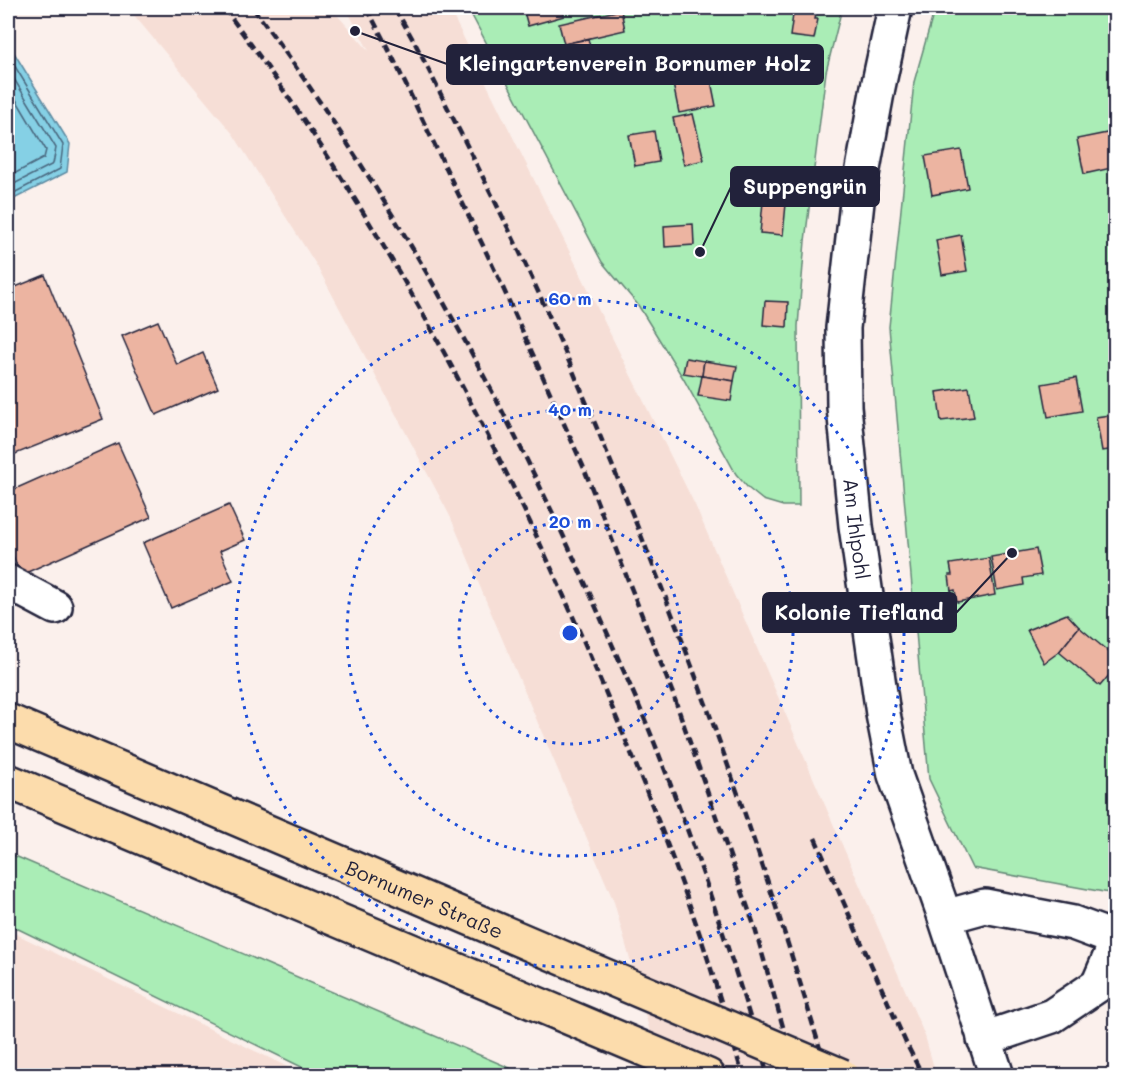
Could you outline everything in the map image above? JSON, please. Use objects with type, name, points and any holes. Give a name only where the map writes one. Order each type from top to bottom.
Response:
[{"type":"main road","name":"Bornumer Straße","points":[[8,721],[842,1076]]},
{"type":"main road","points":[[8,781],[708,1076]]},
{"type":"lane","name":"Am Ihlpohl","points":[[895,8],[857,202],[843,328],[844,407],[856,526],[883,714],[895,775],[997,1076]]},
{"type":"lane","points":[[8,582],[55,607]]},
{"type":"lane","points":[[945,917],[985,906],[1073,923],[1116,939]]},
{"type":"lane","points":[[984,1039],[1052,1016],[1098,985],[1116,944]]},
{"type":"shaded area","points":[[128,8],[331,8],[369,51],[346,8],[449,8],[695,505],[925,1036],[936,1075],[662,1075],[614,902],[450,516],[317,266],[233,134]]},
{"type":"shaded area","points":[[8,930],[304,1075],[8,1075]]},
{"type":"green space","points":[[468,8],[842,8],[826,72],[805,241],[798,326],[799,506],[783,506],[763,500],[736,474],[683,378],[638,305],[602,262]]},
{"type":"green space","points":[[935,8],[1115,8],[1115,894],[972,868],[929,779],[889,327],[914,82]]},
{"type":"green space","points":[[8,853],[526,1075],[318,1075],[8,924]]},
{"type":"water","points":[[8,43],[70,144],[67,172],[8,202]]},
{"type":"building","points":[[523,8],[561,8],[564,16],[528,26]]},
{"type":"building","points":[[794,8],[817,8],[815,19],[818,19],[814,39],[790,36]]},
{"type":"building","points":[[621,10],[625,30],[564,44],[559,24]]},
{"type":"building","points":[[588,39],[593,57],[568,63],[564,44]]},
{"type":"building","points":[[708,66],[716,106],[679,113],[671,74]]},
{"type":"building","points":[[693,114],[704,160],[684,165],[673,118]]},
{"type":"building","points":[[654,131],[659,162],[635,166],[629,135]]},
{"type":"building","points":[[1112,132],[1116,151],[1116,167],[1084,174],[1077,139]]},
{"type":"building","points":[[961,150],[968,188],[932,195],[925,156]]},
{"type":"building","points":[[766,171],[789,173],[783,235],[760,233]]},
{"type":"building","points":[[693,224],[694,245],[665,247],[664,226]]},
{"type":"building","points":[[961,235],[967,271],[942,275],[936,240]]},
{"type":"building","points":[[45,275],[103,419],[8,457],[8,290]]},
{"type":"building","points":[[765,301],[788,302],[787,327],[763,325]]},
{"type":"building","points":[[158,321],[177,365],[203,353],[218,388],[156,415],[122,336]]},
{"type":"building","points":[[686,358],[704,361],[702,376],[683,373]]},
{"type":"building","points":[[704,361],[737,366],[734,381],[702,376]]},
{"type":"building","points":[[702,376],[734,381],[731,401],[698,396]]},
{"type":"building","points":[[1076,378],[1082,411],[1048,417],[1042,384]]},
{"type":"building","points":[[969,387],[974,417],[941,421],[937,392]]},
{"type":"building","points":[[1116,414],[1116,449],[1102,451],[1096,417]]},
{"type":"building","points":[[118,443],[151,517],[21,575],[8,544],[8,492]]},
{"type":"building","points":[[229,505],[245,540],[220,551],[233,581],[171,608],[143,543]]},
{"type":"building","points":[[1036,549],[1041,575],[1023,578],[1024,585],[997,590],[991,557]]},
{"type":"building","points":[[989,558],[995,595],[957,602],[955,590],[951,591],[950,564]]},
{"type":"building","points":[[1067,614],[1079,627],[1059,652],[1044,663],[1027,630]]},
{"type":"building","points":[[1079,627],[1116,658],[1116,667],[1100,686],[1059,652]]},
{"type":"railway","points":[[224,8],[280,85],[333,164],[383,245],[430,327],[518,496],[596,670],[664,836],[701,938],[743,1076]]},
{"type":"railway","points":[[253,8],[306,81],[404,234],[449,312],[533,473],[572,554],[658,752],[716,913],[768,1076]]},
{"type":"railway","points":[[367,8],[499,279],[583,466],[673,694],[754,925],[797,1076]]},
{"type":"railway","points":[[395,8],[416,45],[521,255],[627,501],[683,643],[735,786],[760,858],[828,1076]]},
{"type":"railway","points":[[815,838],[906,1043],[923,1076]]},
{"type":"place","name":"Kleingartenverein Bornumer Holz","points":[[355,31]]},
{"type":"place","name":"Suppengrün","points":[[700,252]]},
{"type":"place","name":"Kolonie Tiefland","points":[[1012,553]]}]
